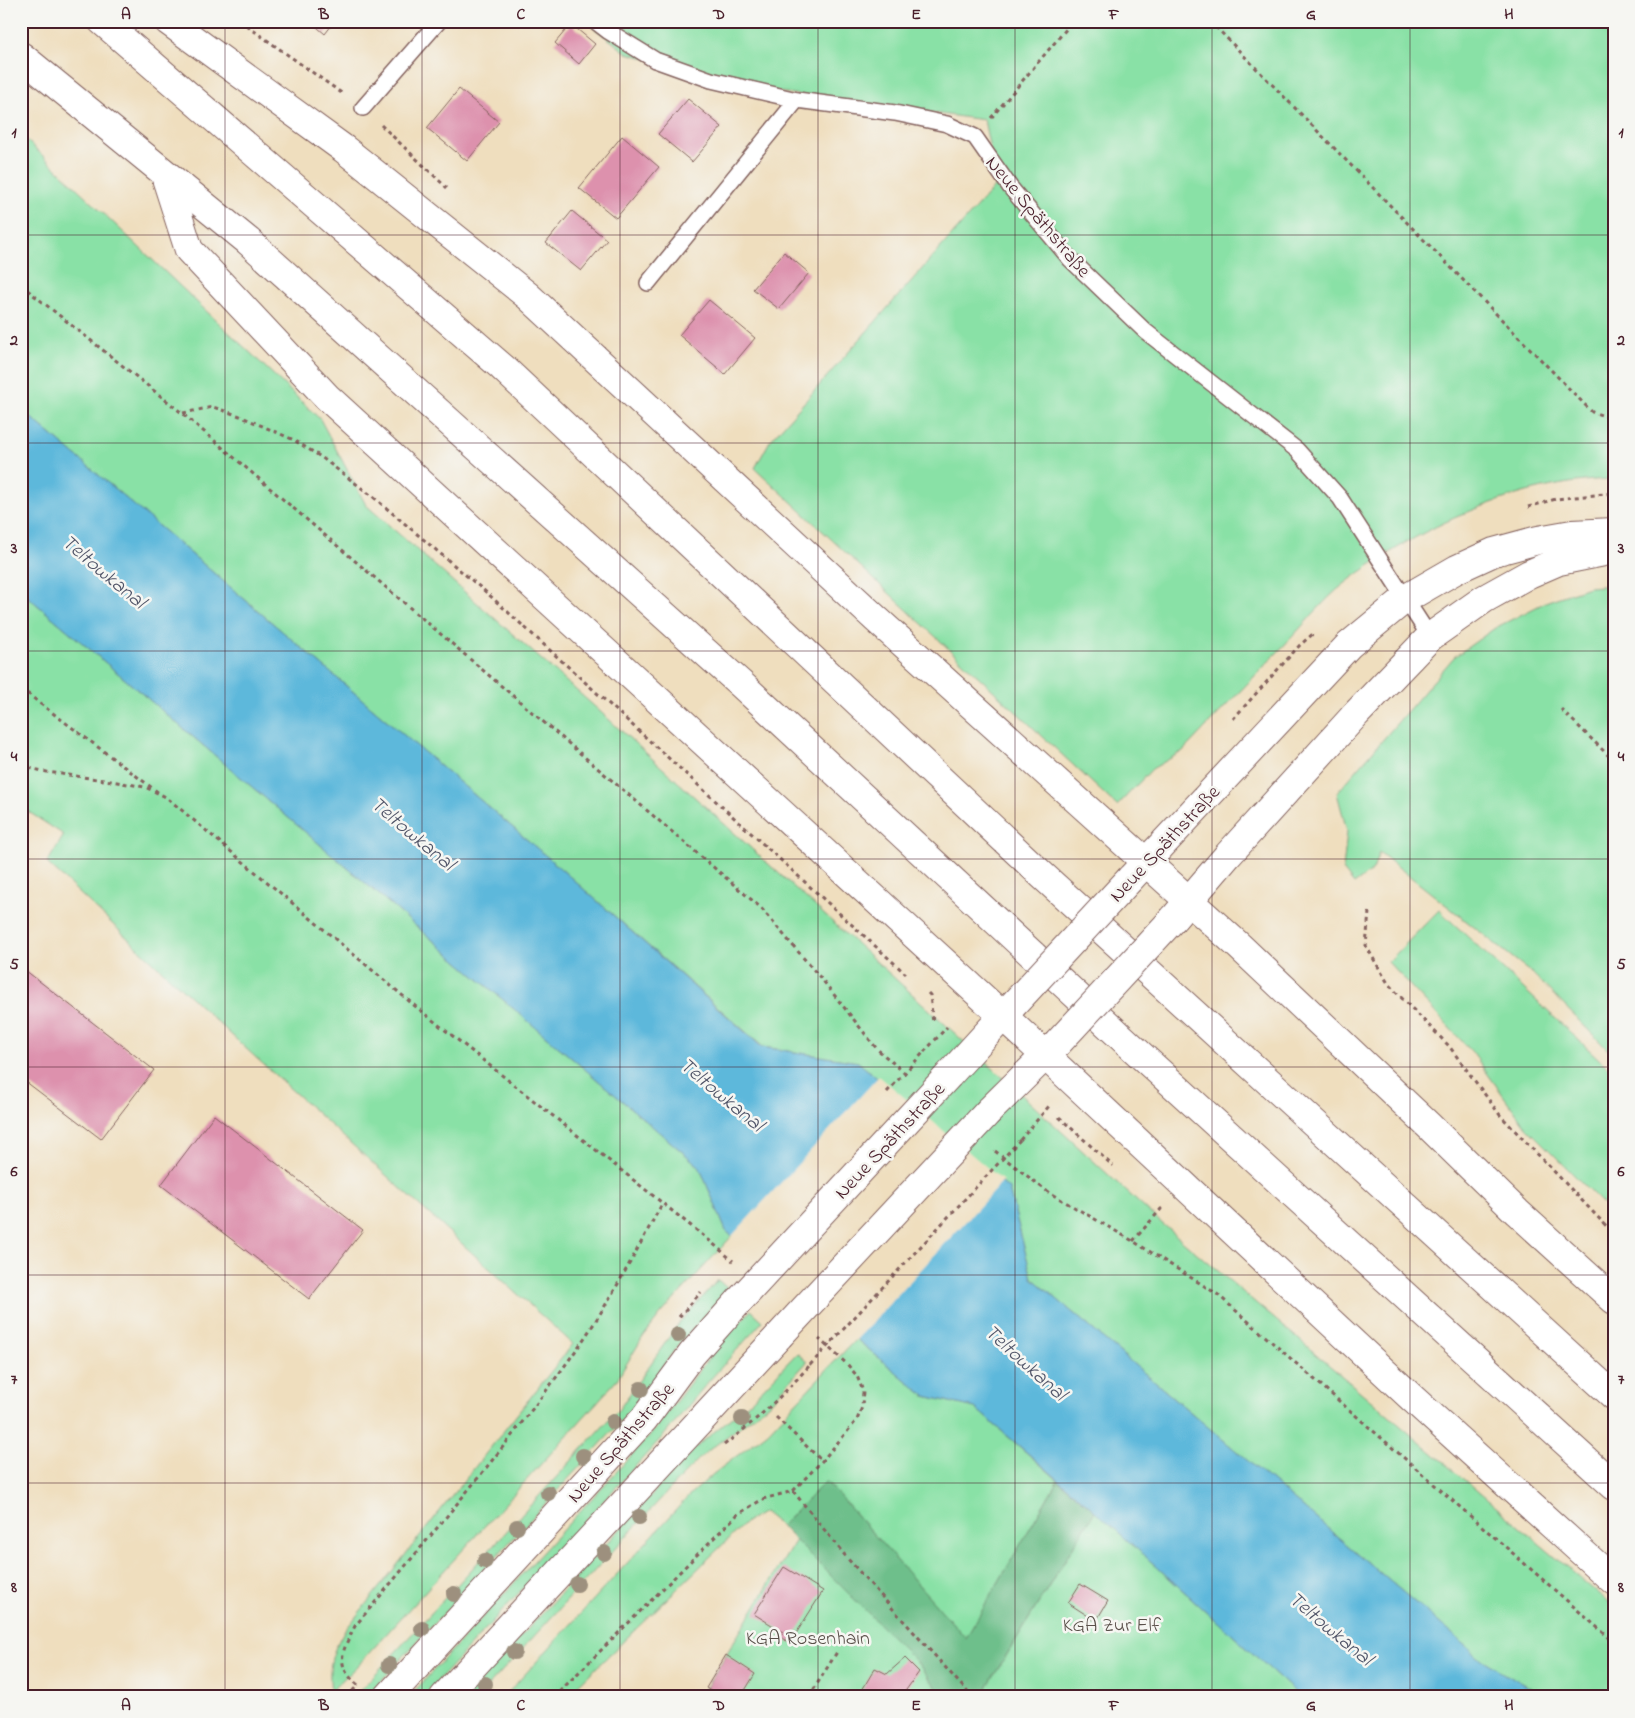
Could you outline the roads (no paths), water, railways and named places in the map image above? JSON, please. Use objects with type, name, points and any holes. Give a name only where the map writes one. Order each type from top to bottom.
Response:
[{"type":"main road","points":[[102,21],[502,367],[1049,882],[1614,1396]]},
{"type":"main road","points":[[168,21],[344,149],[528,296],[875,618],[1137,871],[1180,910],[1246,952],[1517,1212],[1614,1300]]},
{"type":"main road","points":[[21,56],[248,241],[742,685],[1133,1048],[1614,1486]]},
{"type":"main road","points":[[165,175],[189,250],[327,397],[1051,1050],[1412,1398],[1614,1581]]},
{"type":"main road","name":"Neue Späthstraße","points":[[388,1697],[644,1419],[692,1354],[740,1300],[1349,645],[1406,599],[1457,568],[1494,552],[1538,540],[1572,534],[1614,532]]},
{"type":"main road","name":"Neue Späthstraße","points":[[444,1697],[989,1111],[1051,1050],[1180,910],[1356,713],[1430,637],[1484,599],[1529,574],[1559,561],[1614,550]]},
{"type":"lane","points":[[363,108],[439,21]]},
{"type":"lane","name":"Neue Späthstraße","points":[[595,21],[608,32],[655,60],[711,80],[797,100],[895,113],[947,124],[975,137],[1010,188],[1070,259],[1145,331],[1297,450],[1340,498],[1430,637]]},
{"type":"lane","points":[[648,283],[797,100]]},
{"type":"water","name":"Teltowkanal","points":[[21,409],[552,861],[762,1047],[858,1062],[1009,1189],[1032,1278],[1483,1660],[1546,1697],[1301,1697],[1095,1511],[975,1408],[925,1396],[726,1231],[699,1166],[21,591]]},
{"type":"park label","name":"KGA Zur Elf","points":[[1112,1624]]},
{"type":"park label","name":"KGA Rosenhain","points":[[808,1637]]}]
